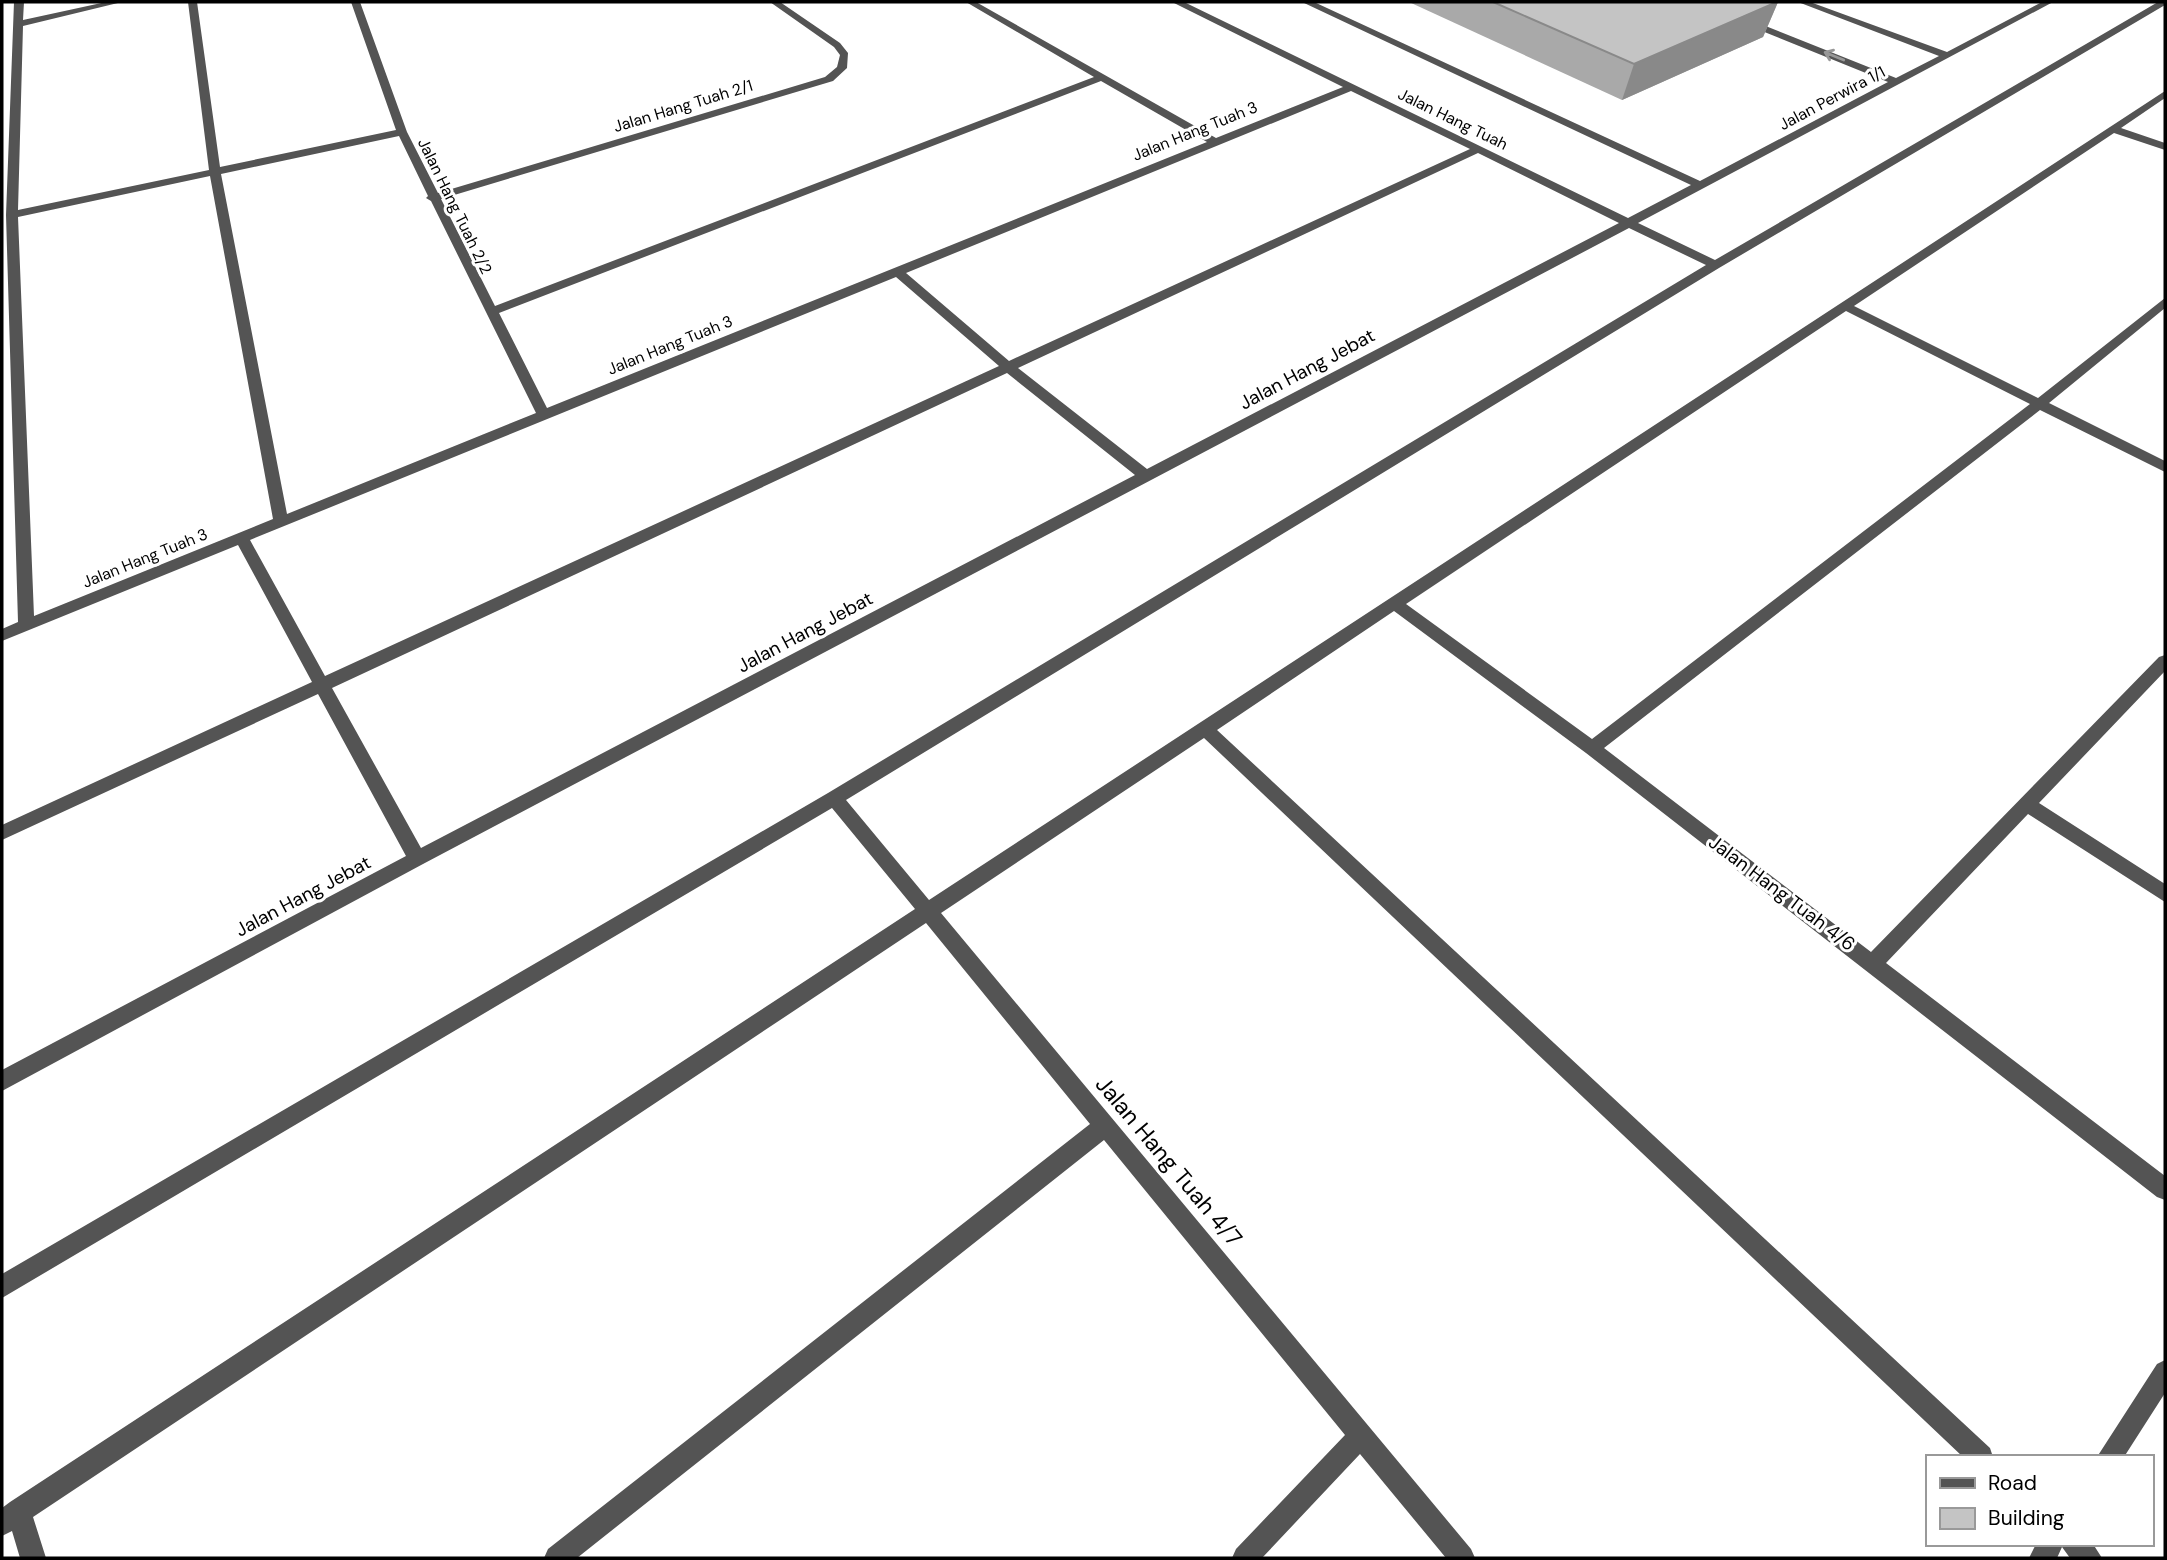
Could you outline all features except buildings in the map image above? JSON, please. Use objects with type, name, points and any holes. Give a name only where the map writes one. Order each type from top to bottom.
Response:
[{"type":"street","points":[[19,2],[7,174],[12,215],[26,625]]},
{"type":"street","points":[[19,24],[117,2]]},
{"type":"street","points":[[192,2],[215,171],[281,523]]},
{"type":"street","name":"Jalan Hang Tuah 2/2","points":[[356,2],[402,132],[432,198],[544,416]]},
{"type":"street","points":[[971,2],[1215,142]]},
{"type":"street","name":"Jalan Hang Tuah","points":[[1177,2],[1715,265]]},
{"type":"street","points":[[1307,2],[1700,186]]},
{"type":"street","points":[[1802,2],[1947,55]]},
{"type":"street","name":"Jalan Perwira 1/1","points":[[1629,223],[2045,2]]},
{"type":"street","points":[[2,1287],[834,798],[1715,265],[2164,2]]},
{"type":"street","name":"Jalan Hang Tuah 2/1","points":[[432,198],[829,79],[842,68],[845,55],[837,45],[780,3]]},
{"type":"street","points":[[1734,17],[1897,82]]},
{"type":"street","points":[[491,312],[1102,77]]},
{"type":"street","name":"Jalan Hang Tuah 3","points":[[2,635],[1352,87]]},
{"type":"street","points":[[33,1558],[11,1517],[2165,94]]},
{"type":"street","points":[[2114,129],[2165,147]]},
{"type":"street","points":[[12,215],[402,132]]},
{"type":"street","points":[[2,833],[1479,149]]},
{"type":"street","name":"Jalan Hang Jebat","points":[[2,1081],[418,859],[1629,223]]},
{"type":"street","points":[[898,272],[1009,367],[1147,477]]},
{"type":"street","points":[[1592,748],[2038,405],[2165,302]]},
{"type":"street","points":[[1844,306],[2165,467]]},
{"type":"street","points":[[241,537],[418,859]]},
{"type":"street","name":"Jalan Hang Tuah 4/6","points":[[1395,604],[1592,748],[2165,1189]]},
{"type":"street","points":[[1873,963],[2163,666]]},
{"type":"street","points":[[1205,729],[1979,1455]]},
{"type":"street","name":"Jalan Hang Tuah 4/7","points":[[834,798],[1462,1558]]},
{"type":"street","points":[[2027,804],[2165,894]]},
{"type":"street","points":[[556,1558],[1105,1126]]},
{"type":"street","points":[[2110,1455],[2165,1372]]},
{"type":"street","points":[[1245,1558],[1361,1435]]},
{"type":"street","points":[[2076,1546],[2089,1558]]}]
